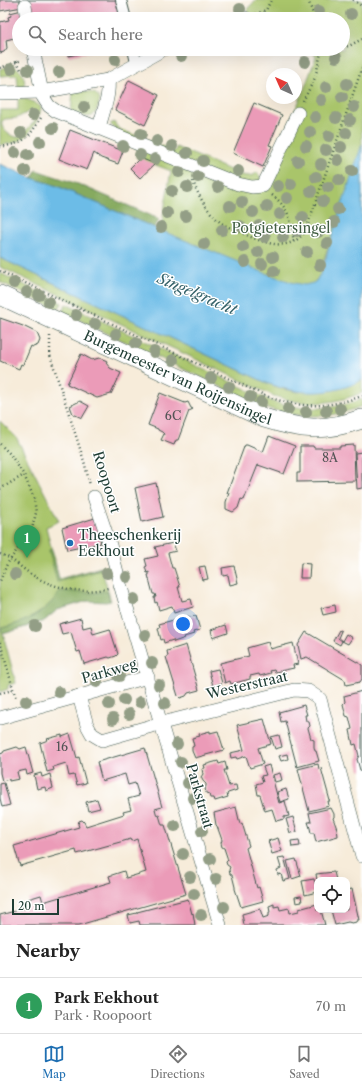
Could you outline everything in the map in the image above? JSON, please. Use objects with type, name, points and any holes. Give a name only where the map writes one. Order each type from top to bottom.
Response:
[{"type":"main road","name":"Burgemeester van Roijensingel","points":[[0,294],[264,418],[284,425],[317,429],[342,425],[362,419]]},
{"type":"street","points":[[121,0],[124,12]]},
{"type":"street","points":[[35,56],[43,97],[49,106],[63,114],[192,164],[238,184],[252,187],[263,186],[298,112]]},
{"type":"street","points":[[134,56],[136,63]]},
{"type":"street","points":[[0,93],[42,92],[108,80],[150,56]]},
{"type":"street","points":[[99,128],[108,98],[108,80]]},
{"type":"street","name":"Roopoort","points":[[94,497],[110,545],[148,677]]},
{"type":"street","name":"Parkweg","points":[[0,718],[148,677]]},
{"type":"street","name":"Parkstraat","points":[[148,677],[220,925]]},
{"type":"street","name":"Westerstraat","points":[[162,723],[294,690],[308,691],[320,699],[362,856]]},
{"type":"street","name":"Parkweg","points":[[80,696],[87,726],[92,734],[102,740],[162,723]]},
{"type":"path","points":[[261,12],[266,10],[271,0]]},
{"type":"path","points":[[308,0],[312,12]]},
{"type":"path","points":[[353,0],[362,6]]},
{"type":"path","points":[[350,45],[362,39]]},
{"type":"path","points":[[0,68],[26,56]]},
{"type":"path","points":[[298,112],[315,78],[320,56]]},
{"type":"path","points":[[192,164],[190,170],[196,191],[203,203],[220,222],[256,240],[268,244],[280,245],[294,242],[302,237],[306,230],[362,68]]},
{"type":"path","points":[[0,147],[19,143],[27,138],[49,106]]},
{"type":"path","points":[[263,186],[280,201],[286,209],[294,242]]},
{"type":"path","points":[[0,271],[278,401],[292,404],[323,405],[343,403],[362,396]]},
{"type":"path","name":"Roopoort","points":[[56,321],[50,336],[50,355],[94,497]]},
{"type":"path","points":[[0,444],[10,454],[24,475],[36,505],[36,518],[32,529],[7,564],[0,581]]},
{"type":"path","points":[[0,489],[24,475]]},
{"type":"path","points":[[0,554],[11,559],[40,580],[56,587],[91,590],[102,589],[120,584]]},
{"type":"path","points":[[0,642],[20,713]]},
{"type":"path","points":[[0,694],[13,690]]},
{"type":"green space","name":"Potgietersingel","points":[[256,0],[362,0],[362,154],[320,270],[322,271],[312,285],[296,290],[160,233],[171,171],[136,157],[139,151],[110,124],[114,122],[118,128],[122,130],[175,151],[176,147],[242,175],[248,176],[257,172],[261,178],[266,179],[298,104],[302,104],[302,94],[315,56],[350,56],[350,12],[248,12],[247,9]]},
{"type":"green space","points":[[11,65],[20,70],[22,73],[25,84],[24,87],[18,87],[17,75],[0,76],[0,69]]},
{"type":"green space","points":[[73,91],[95,93],[100,99],[94,115],[88,117],[71,112]]},
{"type":"green space","points":[[18,98],[36,103],[41,107],[40,113],[33,128],[26,136],[12,143],[0,145],[0,110],[18,110]],"holes":[[[32,110],[38,113],[33,123],[18,137],[15,137],[4,130],[2,121],[5,119],[17,118]]]},
{"type":"green space","points":[[36,170],[78,184],[159,219],[155,228],[57,186],[32,178]]},
{"type":"green space","points":[[0,258],[269,384],[298,392],[358,382],[362,380],[362,393],[340,400],[318,403],[307,403],[274,396],[0,267]]},
{"type":"green space","points":[[0,273],[62,303],[58,310],[0,282]]},
{"type":"green space","points":[[66,304],[271,401],[294,407],[328,408],[362,399],[362,406],[338,414],[313,416],[276,411],[264,407],[62,312]]},
{"type":"green space","points":[[0,421],[16,437],[59,521],[46,527],[59,579],[101,567],[111,601],[87,601],[57,610],[44,621],[3,634],[16,683],[8,685],[8,689],[0,692]]},
{"type":"green space","points":[[52,549],[59,579],[101,568],[101,570],[57,582],[49,550]]},
{"type":"green space","points":[[60,591],[93,593],[107,591],[110,601],[87,601],[57,610],[44,621],[3,634],[1,628],[19,623],[35,616],[54,599]]},
{"type":"water","name":"Singelgracht","points":[[362,144],[362,380],[339,389],[304,392],[281,388],[269,384],[0,258],[0,164],[32,178],[57,186],[265,273],[294,283],[305,285],[313,283],[322,271]]},
{"type":"building","points":[[0,0],[20,0],[20,4],[27,0],[117,0],[120,12],[29,12],[28,6],[0,11]]},
{"type":"building","points":[[12,12],[12,38],[6,40],[7,48],[4,52],[0,53],[0,22],[9,20],[8,17],[11,16],[10,13]]},
{"type":"building","points":[[129,80],[159,95],[145,125],[115,110]]},
{"type":"building","points":[[254,103],[282,115],[269,145],[272,146],[263,167],[233,153]]},
{"type":"building","points":[[70,130],[123,151],[118,164],[101,158],[94,153],[87,170],[59,159]]},
{"type":"building","points":[[140,158],[155,164],[140,178],[130,168]]},
{"type":"building","points":[[0,318],[23,326],[37,333],[40,340],[38,345],[33,347],[31,346],[23,365],[21,364],[19,369],[0,361]]},
{"type":"building","points":[[81,354],[92,360],[99,358],[105,360],[110,368],[121,373],[111,394],[97,398],[67,384]]},
{"type":"building","points":[[160,393],[185,403],[188,402],[193,409],[189,411],[178,440],[176,440],[174,445],[161,440],[164,434],[158,429],[148,425]]},
{"type":"building","points":[[80,401],[89,406],[82,418],[73,414],[70,406]]},
{"type":"building","points":[[269,436],[295,446],[284,474],[258,465],[244,500],[241,499],[238,508],[233,512],[226,509],[226,502],[229,493],[227,493],[245,445],[263,452]]},
{"type":"building","points":[[354,445],[355,481],[297,482],[297,473],[300,473],[300,446],[313,446],[314,448],[340,448],[340,446]]},
{"type":"building","points":[[362,452],[362,488],[357,489],[355,453]]},
{"type":"building","points":[[156,483],[163,517],[142,522],[135,488]]},
{"type":"building","points":[[95,518],[101,543],[67,550],[62,528]]},
{"type":"building","points":[[173,543],[176,551],[168,553],[172,568],[174,568],[180,587],[178,587],[182,601],[191,599],[193,607],[174,613],[172,606],[159,610],[157,602],[155,603],[154,597],[156,597],[155,594],[153,594],[148,575],[149,572],[147,573],[145,567],[147,566],[145,559],[158,556],[155,547]]},
{"type":"building","points":[[301,563],[310,564],[309,578],[300,578]]},
{"type":"building","points":[[205,566],[208,579],[202,580],[199,567]]},
{"type":"building","points":[[234,566],[238,583],[230,585],[228,575],[223,576],[222,568]]},
{"type":"building","points":[[335,605],[336,612],[323,615],[321,608]]},
{"type":"building","points":[[188,616],[196,616],[200,630],[174,642],[173,640],[164,643],[163,639],[161,640],[158,628],[160,627],[159,624]]},
{"type":"building","points":[[81,618],[83,628],[91,626],[93,634],[110,629],[118,654],[116,656],[84,664],[80,651],[77,652],[71,632],[62,634],[59,624]]},
{"type":"building","points":[[226,625],[228,633],[213,638],[211,630]]},
{"type":"building","points":[[339,630],[341,631],[338,638],[342,641],[340,645],[333,641]]},
{"type":"building","points":[[306,632],[362,665],[362,679],[360,682],[346,685],[345,680],[307,657],[301,659],[298,645]]},
{"type":"building","points":[[346,634],[352,638],[348,644],[342,641]]},
{"type":"building","points":[[268,642],[270,649],[293,643],[298,664],[293,665],[294,668],[275,672],[274,670],[270,671],[271,673],[260,676],[259,674],[250,676],[250,679],[231,684],[230,681],[225,683],[220,663],[249,656],[247,648]]},
{"type":"building","points":[[186,645],[199,690],[188,693],[186,696],[180,698],[178,696],[166,657],[168,656],[167,651]]},
{"type":"building","points":[[218,669],[222,683],[213,686],[209,671]]},
{"type":"building","points":[[362,691],[362,771],[360,770],[357,759],[359,756],[356,744],[353,745],[350,730],[352,729],[349,717],[346,716],[343,704],[345,702],[344,696]]},
{"type":"building","points":[[304,705],[307,715],[305,715],[306,721],[309,722],[310,726],[308,728],[311,739],[314,740],[314,747],[319,761],[297,767],[285,721],[281,722],[279,712]]},
{"type":"building","points":[[264,719],[271,744],[258,748],[263,764],[250,768],[246,756],[237,759],[236,757],[231,758],[230,753],[244,750],[237,725]]},
{"type":"building","points":[[210,731],[210,733],[218,731],[224,750],[195,758],[192,751],[192,747],[194,746],[192,738]]},
{"type":"building","points":[[70,734],[77,758],[79,757],[86,783],[77,785],[74,775],[69,776],[66,763],[53,767],[54,770],[47,772],[40,743],[48,740],[47,739],[62,735],[62,737]]},
{"type":"building","points":[[279,735],[282,747],[275,749],[271,737]]},
{"type":"building","points":[[17,747],[20,749],[26,747],[33,773],[27,775],[26,770],[17,772],[19,779],[2,781],[0,773],[0,754],[4,751]]},
{"type":"building","points":[[145,748],[162,807],[155,809],[157,816],[159,815],[162,825],[165,825],[186,894],[79,925],[0,925],[0,915],[30,907],[28,899],[41,895],[43,902],[111,882],[109,876],[124,871],[126,878],[146,872],[137,839],[132,841],[131,839],[77,854],[76,850],[20,866],[14,846],[79,827],[79,821],[82,820],[86,826],[124,814],[123,812],[131,810],[128,799],[139,796],[135,783],[128,785],[125,774],[102,781],[97,762]]},
{"type":"building","points":[[287,754],[288,759],[281,761],[279,756]]},
{"type":"building","points":[[218,761],[219,764],[225,762],[227,770],[224,770],[229,786],[236,785],[237,790],[228,793],[228,797],[215,801],[214,798],[210,798],[209,794],[206,793],[206,784],[201,777],[203,774],[202,769],[205,768],[204,765]]},
{"type":"building","points":[[318,764],[319,769],[321,768],[330,801],[328,801],[329,806],[309,811],[298,769]]},
{"type":"building","points":[[269,765],[279,803],[285,801],[289,816],[276,821],[272,809],[265,811],[260,795],[258,795],[256,784],[263,782],[261,776],[266,775],[263,767]]},
{"type":"building","points":[[41,773],[42,777],[50,774],[53,788],[46,791],[45,787],[37,789],[34,775]]},
{"type":"building","points":[[280,773],[282,780],[275,782],[273,775]]},
{"type":"building","points":[[4,783],[10,805],[2,807],[0,798],[0,784]]},
{"type":"building","points":[[286,789],[289,799],[280,802],[277,792]]},
{"type":"building","points":[[97,799],[100,808],[88,811],[86,802]]},
{"type":"building","points":[[236,807],[240,824],[242,823],[249,846],[246,848],[257,888],[259,887],[263,901],[241,907],[232,875],[230,874],[230,867],[226,862],[228,860],[224,848],[222,847],[222,840],[216,825],[214,813]]},
{"type":"building","points":[[331,808],[334,814],[333,818],[338,836],[316,842],[314,833],[311,833],[308,822],[311,822],[309,813]]},
{"type":"building","points":[[293,817],[297,832],[290,833],[286,819]]},
{"type":"building","points":[[278,838],[282,851],[272,854],[268,841]]},
{"type":"building","points":[[299,840],[300,846],[292,847],[291,841]]},
{"type":"building","points":[[284,857],[290,879],[283,881],[281,874],[278,875],[277,870],[281,868],[278,858]]},
{"type":"building","points":[[296,859],[301,876],[292,879],[287,861]]},
{"type":"building","points":[[334,872],[335,877],[316,877],[316,874]]},
{"type":"building","points":[[314,879],[314,893],[305,895],[302,881]]},
{"type":"building","points":[[350,889],[352,889],[359,920],[352,923],[348,922],[335,925],[332,913],[350,913]]},
{"type":"building","points":[[301,896],[302,902],[296,903],[295,897]]},
{"type":"building","points":[[188,899],[195,925],[140,925],[139,921],[130,923],[128,915]]},
{"type":"building","points":[[274,904],[274,907],[279,906],[280,910],[289,908],[290,913],[314,905],[314,913],[322,913],[325,925],[244,925],[242,914],[260,909],[263,918],[269,916],[269,906]]},
{"type":"place","name":"Theeschenkerij Eekhout","points":[[70,543]]},
{"type":"place","name":"Park Eekhout","points":[[27,558]]}]
